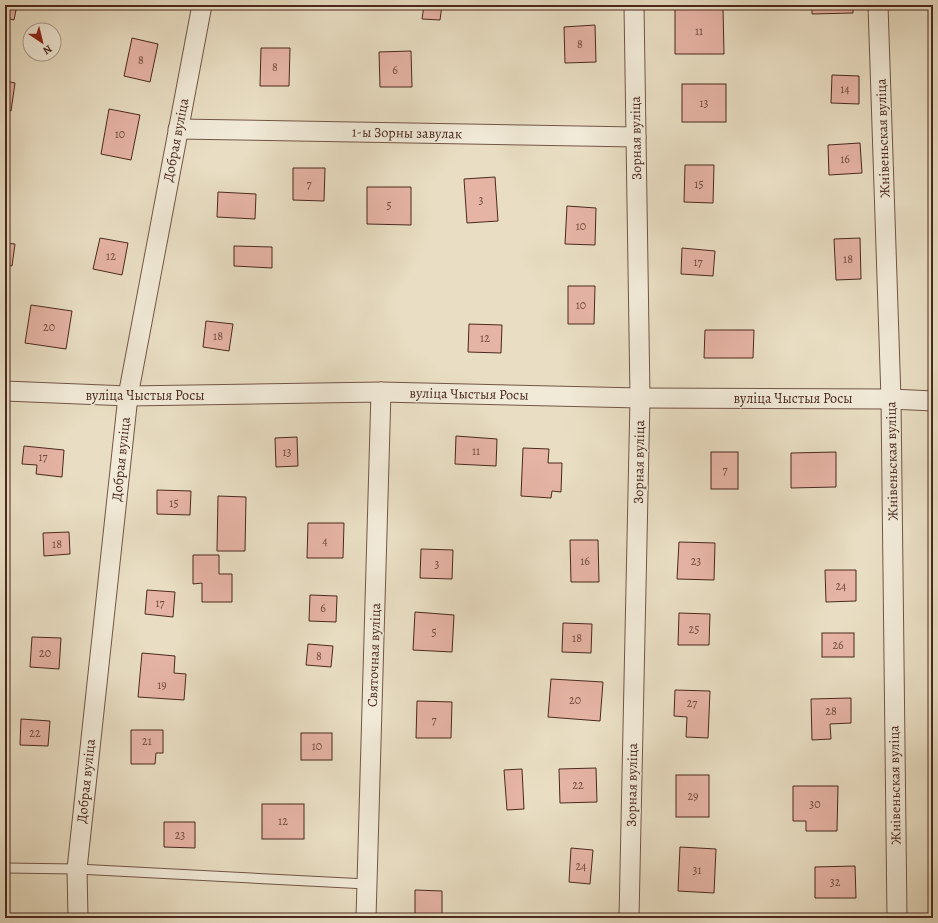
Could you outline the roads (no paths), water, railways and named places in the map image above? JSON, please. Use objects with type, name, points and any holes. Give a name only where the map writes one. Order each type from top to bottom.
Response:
[{"type":"street","name":"Добрая вуліца","points":[[78,918],[77,868],[128,396],[202,5]]},
{"type":"street","name":"Зорная вуліца","points":[[629,918],[640,398],[634,5]]},
{"type":"street","name":"Жнівеньская вуліца","points":[[878,5],[891,399],[896,918]]},
{"type":"street","name":"1-ы Зорны завулак","points":[[178,129],[636,137]]},
{"type":"street","name":"вуліца Чыстыя Росы","points":[[5,391],[128,396],[381,392],[640,398],[891,399],[933,401]]},
{"type":"street","name":"Святочная вуліца","points":[[366,918],[381,392]]},
{"type":"lane","points":[[5,868],[77,868],[367,884]]}]
